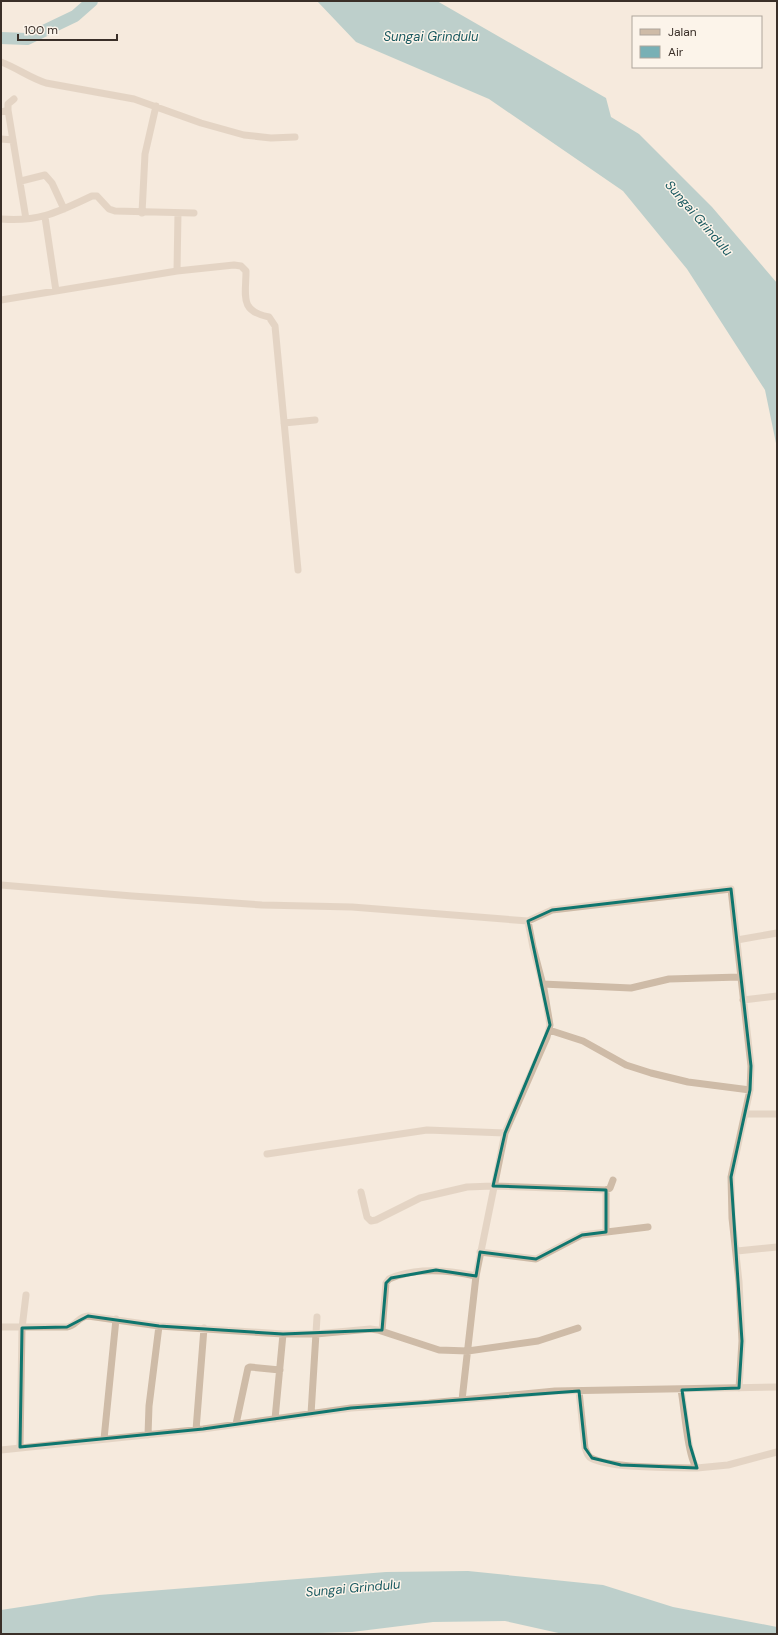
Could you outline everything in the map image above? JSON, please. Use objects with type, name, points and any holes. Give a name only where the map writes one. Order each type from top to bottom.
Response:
[{"type":"street","points":[[1,62],[18,68],[32,78],[46,83],[134,99],[200,123],[244,135],[271,138],[295,136]]},
{"type":"street","points":[[14,99],[8,104],[4,111],[13,140],[21,181],[26,219]]},
{"type":"street","points":[[142,213],[145,154],[156,106]]},
{"type":"street","points":[[1,139],[13,140]]},
{"type":"street","points":[[21,181],[45,175],[52,183],[64,209]]},
{"type":"street","points":[[1,219],[45,217],[92,196],[96,196],[109,209],[142,213],[194,213]]},
{"type":"street","points":[[177,271],[178,212]]},
{"type":"street","points":[[45,217],[56,291]]},
{"type":"street","points":[[1,300],[177,271],[234,265],[241,266],[246,271],[246,299],[248,307],[257,315],[269,317],[275,326],[298,570]]},
{"type":"street","points":[[284,423],[315,420]]},
{"type":"street","points":[[1,885],[262,905],[352,908],[528,921],[552,910],[729,888],[732,891],[740,977],[751,1066],[750,1090],[731,1177],[732,1218],[737,1251],[742,1341],[739,1388]]},
{"type":"street","points":[[462,1400],[476,1276],[493,1186],[505,1133],[550,1025],[528,921]]},
{"type":"street","points":[[737,940],[777,933]]},
{"type":"street","points":[[542,984],[631,988],[670,979],[740,977]]},
{"type":"street","points":[[743,1000],[777,996]]},
{"type":"street","points":[[549,1030],[583,1041],[626,1065],[651,1073],[688,1082],[750,1090]]},
{"type":"street","points":[[745,1114],[777,1114]]},
{"type":"street","points":[[267,1154],[427,1130],[505,1133]]},
{"type":"street","points":[[361,1192],[367,1217],[373,1220],[402,1205],[435,1193],[467,1187],[493,1186],[606,1190],[610,1188],[613,1180]]},
{"type":"street","points":[[606,1190],[606,1232]]},
{"type":"street","points":[[480,1252],[536,1258],[582,1235],[648,1227]]},
{"type":"street","points":[[737,1251],[777,1247]]},
{"type":"street","points":[[382,1331],[386,1283],[389,1279],[436,1270],[452,1271],[476,1276]]},
{"type":"street","points":[[20,1447],[22,1328],[26,1295]]},
{"type":"street","points":[[1,1327],[71,1327],[83,1316],[116,1319],[159,1326],[283,1334],[316,1334],[370,1329],[382,1331],[439,1350],[468,1350],[538,1341],[578,1328]]},
{"type":"street","points":[[311,1414],[317,1317]]},
{"type":"street","points":[[104,1439],[116,1319]]},
{"type":"street","points":[[148,1435],[149,1406],[159,1326]]},
{"type":"street","points":[[196,1430],[204,1328]]},
{"type":"street","points":[[275,1419],[283,1334]]},
{"type":"street","points":[[236,1424],[248,1368],[280,1370]]},
{"type":"street","points":[[1,1450],[196,1430],[350,1408],[462,1400],[555,1391],[681,1390],[777,1387]]},
{"type":"street","points":[[681,1390],[694,1466],[697,1468]]},
{"type":"street","points":[[579,1391],[585,1448],[588,1455],[592,1458],[621,1465],[697,1468],[728,1465],[777,1452]]},
{"type":"highlighted area","points":[[731,889],[751,1066],[750,1090],[731,1177],[742,1341],[739,1388],[682,1390],[690,1445],[697,1468],[621,1465],[592,1458],[585,1448],[579,1391],[351,1408],[203,1429],[20,1447],[22,1328],[67,1327],[88,1316],[159,1326],[283,1334],[382,1330],[386,1283],[391,1278],[436,1270],[476,1276],[480,1252],[536,1259],[582,1235],[606,1232],[606,1190],[493,1186],[505,1133],[550,1025],[528,921],[552,910]]},
{"type":"water","name":"Sungai Grindulu","points":[[317,1],[437,1],[606,98],[611,117],[639,134],[712,207],[777,283],[777,448],[765,390],[687,269],[623,191],[489,99],[356,42]]},
{"type":"water","name":"Sungai Grindulu","points":[[468,1571],[603,1585],[673,1607],[777,1627],[777,1634],[563,1634],[505,1621],[433,1622],[352,1632],[285,1634],[1,1634],[1,1610],[99,1595],[386,1572]]},
{"type":"waterway","points":[[1,38],[27,39],[75,16],[92,1]]}]
